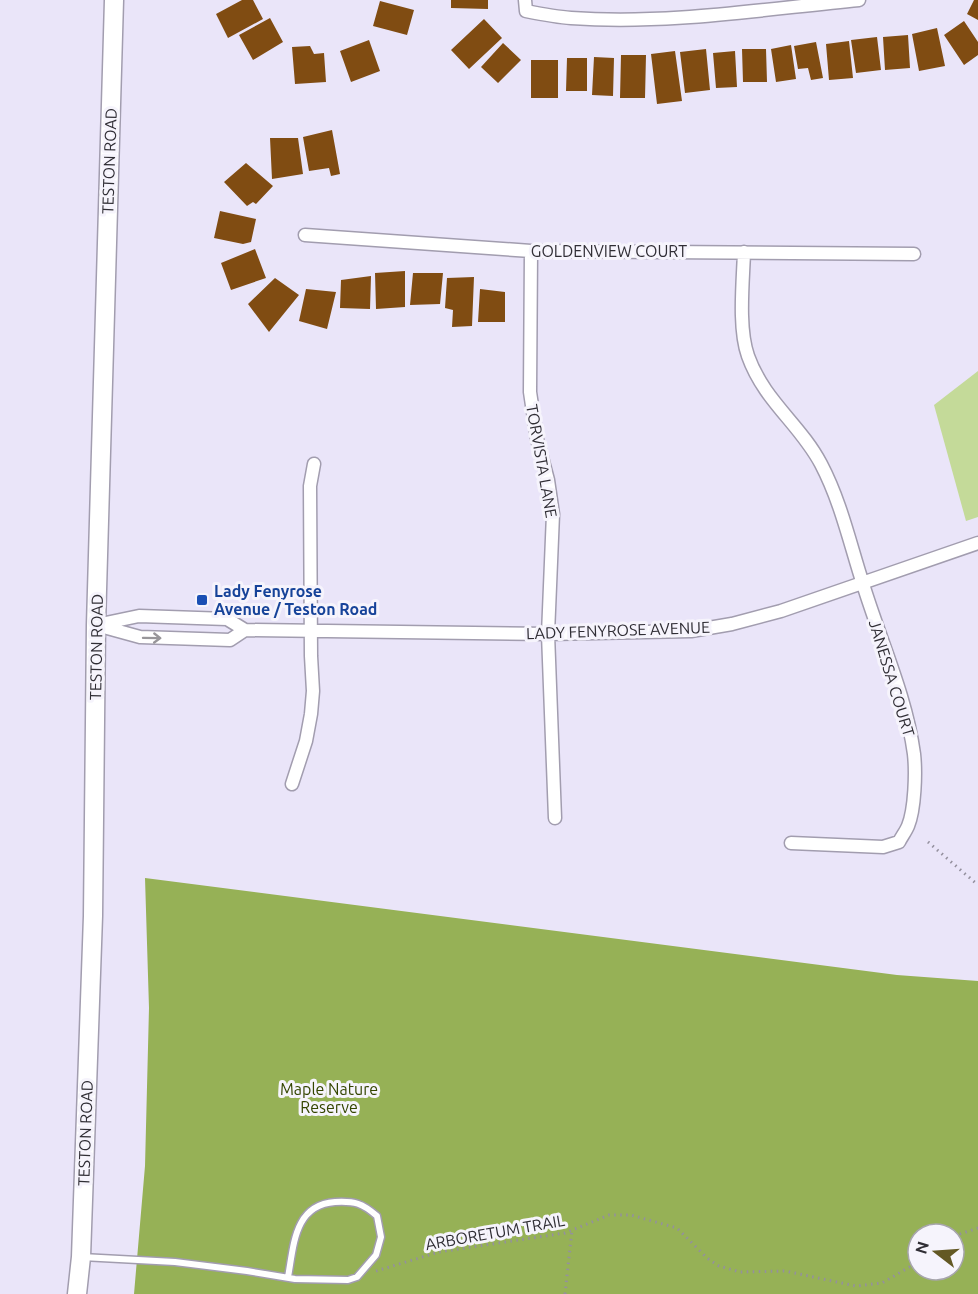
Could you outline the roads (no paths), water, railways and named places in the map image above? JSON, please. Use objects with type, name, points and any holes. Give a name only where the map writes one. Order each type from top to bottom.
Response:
[{"type":"main road","name":"TESTON ROAD","points":[[77,1294],[81,1257],[93,916],[96,625],[114,0]]},
{"type":"street","points":[[525,0],[526,11],[570,18],[625,19],[703,15],[859,0]]},
{"type":"street","name":"GOLDENVIEW COURT","points":[[305,235],[531,251],[914,254]]},
{"type":"street","name":"TORVISTA LANE","points":[[531,251],[530,392],[537,439],[548,480],[553,514],[548,634],[555,818]]},
{"type":"street","name":"JANESSA COURT","points":[[744,252],[742,316],[747,353],[756,375],[774,403],[797,429],[821,463],[838,503],[905,713],[914,755],[909,825],[899,842],[883,847],[791,843]]},
{"type":"street","points":[[292,784],[306,741],[313,692],[310,630],[310,486],[314,464]]},
{"type":"street","name":"LADY FENYROSE AVENUE","points":[[96,625],[140,637],[230,639],[245,630],[548,634],[691,631],[732,624],[781,611],[978,543]]},
{"type":"street","name":"LADY FENYROSE AVENUE","points":[[96,625],[139,616],[227,619],[245,630]]},
{"type":"lane","points":[[81,1257],[175,1262],[295,1279],[348,1280],[357,1277],[376,1255],[381,1237],[377,1216],[364,1204],[348,1201],[326,1203],[309,1211],[297,1229],[288,1277]]},
{"type":"place","name":"Lady Fenyrose Avenue / Teston Road","points":[[202,600]]},
{"type":"park label","name":"Maple Nature Reserve","points":[[329,1098]]}]
